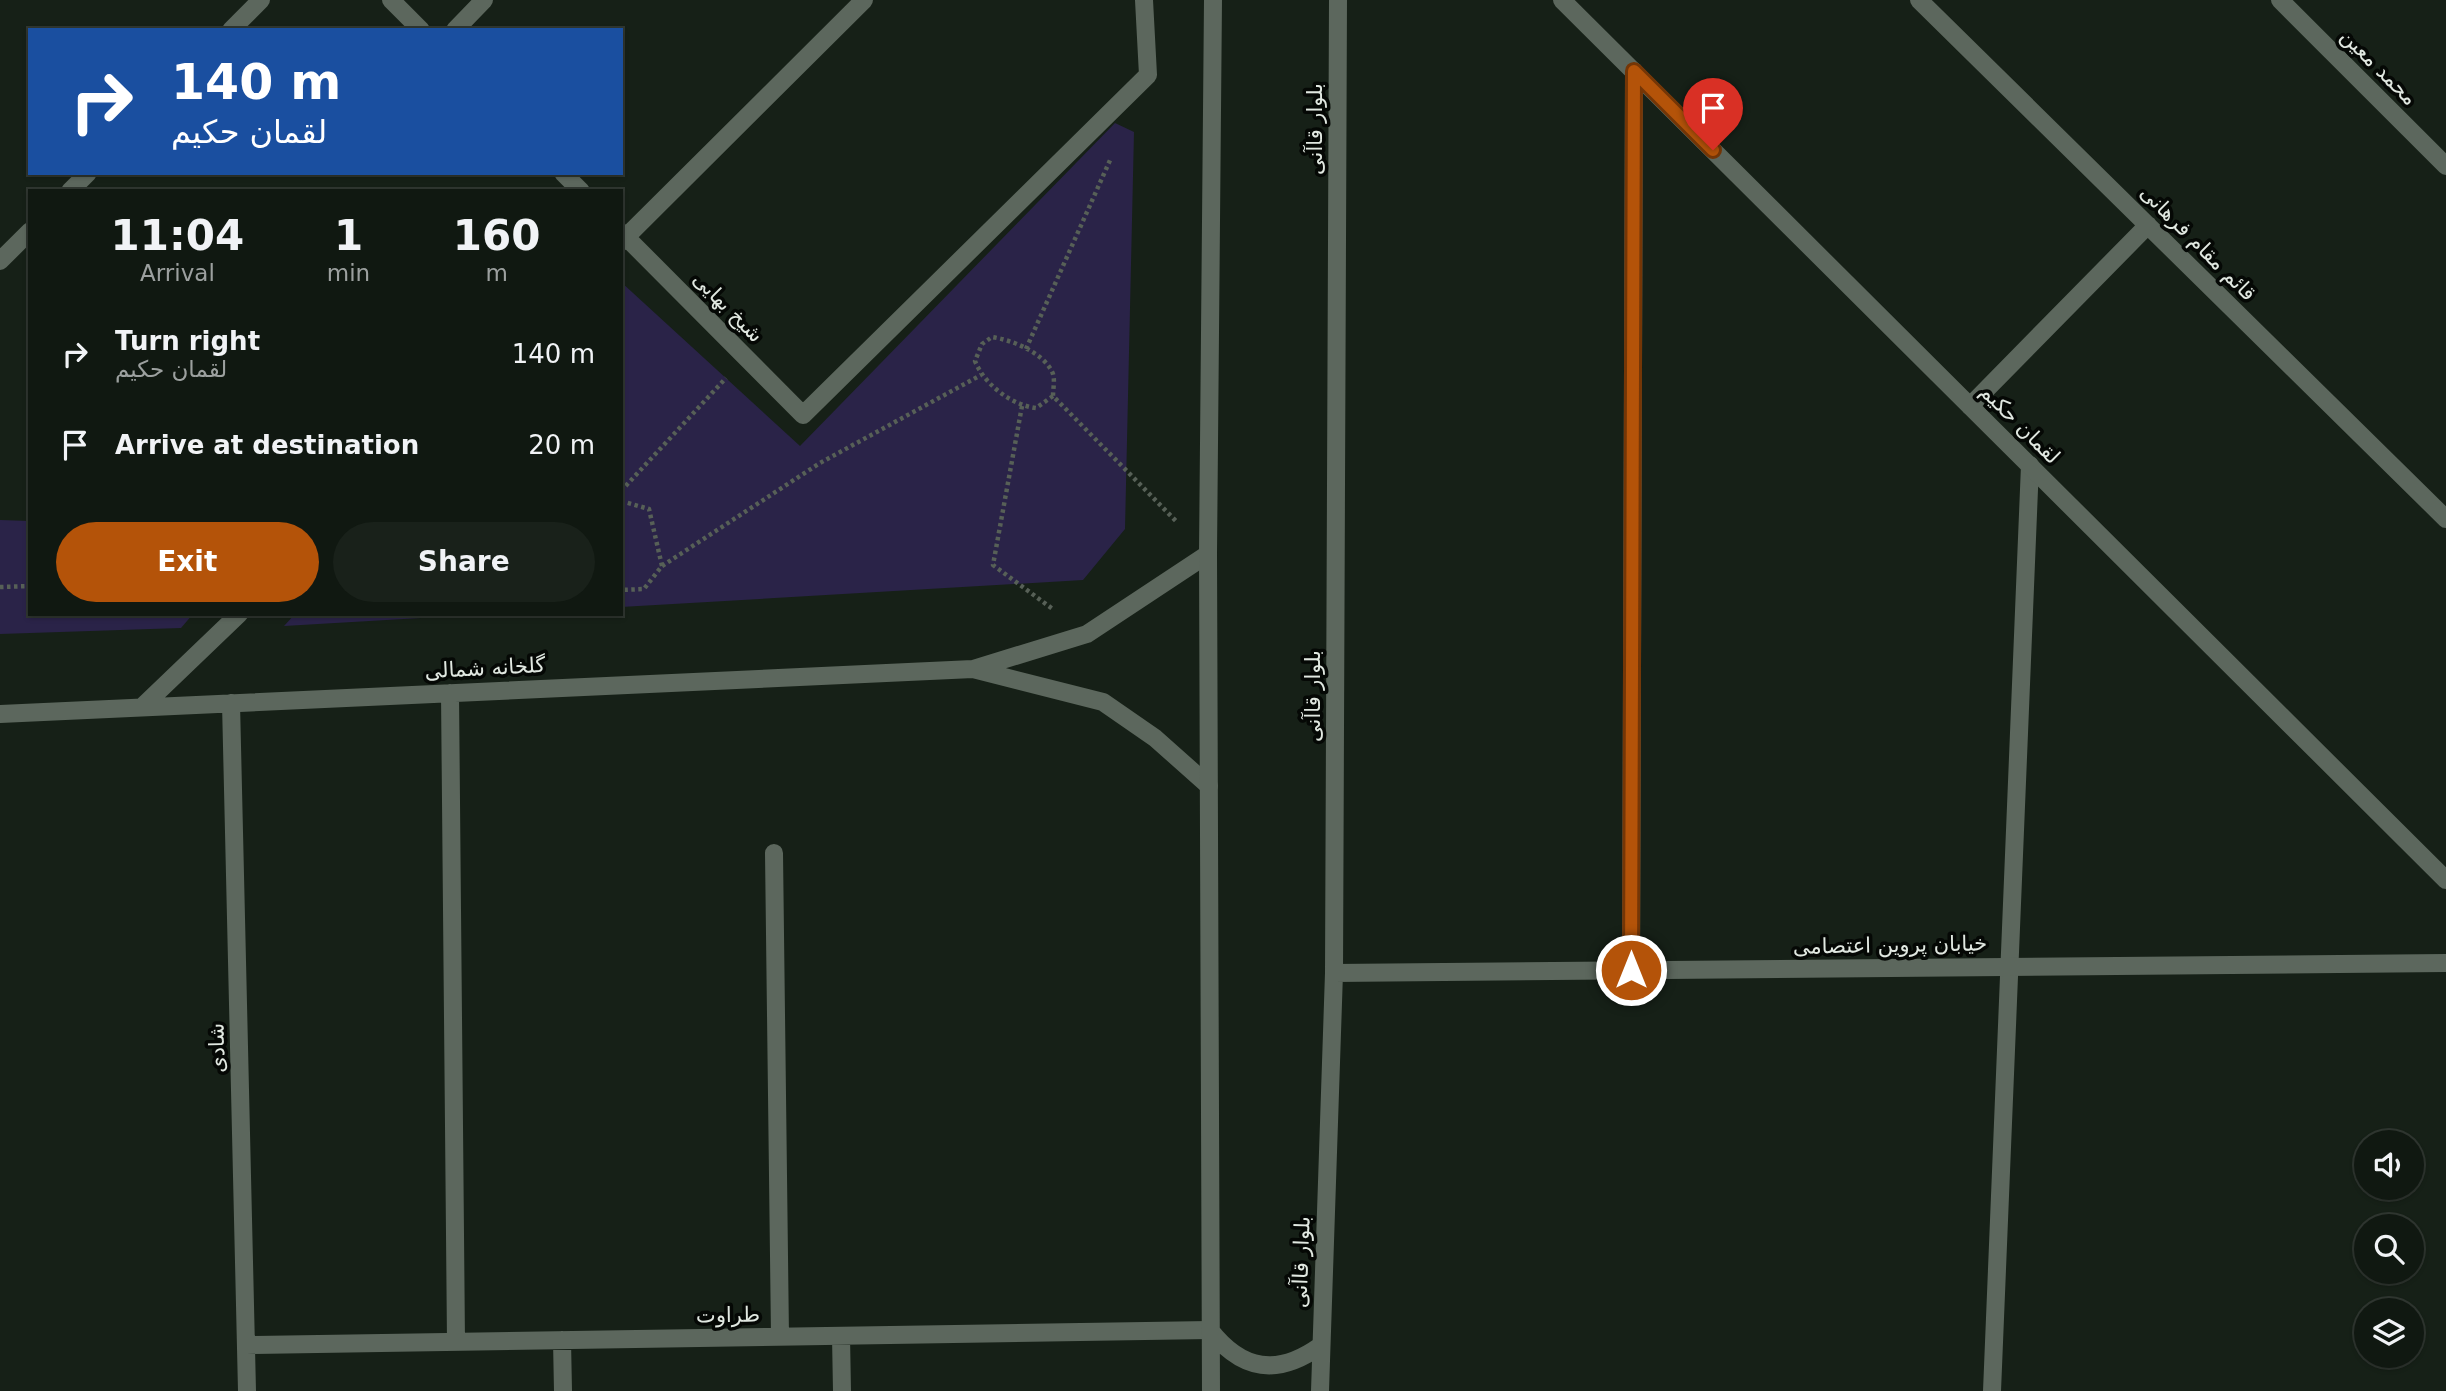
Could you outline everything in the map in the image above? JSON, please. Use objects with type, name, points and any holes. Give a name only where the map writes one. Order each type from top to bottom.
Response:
[{"type":"street","points":[[233,28],[261,0]]},
{"type":"street","points":[[391,0],[419,28]]},
{"type":"street","points":[[457,28],[484,0]]},
{"type":"street","points":[[623,237],[864,0]]},
{"type":"street","name":"شیخ بهایی","points":[[623,237],[803,415],[1148,75],[1144,0]]},
{"type":"street","points":[[1211,1391],[1208,554],[1213,0]]},
{"type":"street","name":"بلوار قاآنی","points":[[1320,1391],[1334,973],[1339,0]]},
{"type":"street","name":"لقمان حکیم","points":[[1562,0],[2446,880]]},
{"type":"street","name":"قائم مقام فرهانی","points":[[1919,0],[2446,519]]},
{"type":"street","name":"محمد معین","points":[[2280,0],[2446,166]]},
{"type":"street","points":[[1631,970],[1634,71]]},
{"type":"street","points":[[72,189],[86,175]]},
{"type":"street","points":[[565,175],[578,189]]},
{"type":"street","points":[[1970,406],[2148,225]]},
{"type":"street","points":[[0,261],[28,233]]},
{"type":"street","points":[[1992,1391],[2029,465]]},
{"type":"street","points":[[973,669],[1087,634],[1208,554]]},
{"type":"street","points":[[142,707],[237,616]]},
{"type":"street","points":[[973,669],[1103,702],[1155,738],[1209,786]]},
{"type":"street","name":"گلخانه شمالی","points":[[0,714],[973,669]]},
{"type":"street","points":[[450,693],[456,1342]]},
{"type":"street","name":"شادی","points":[[231,703],[247,1391]]},
{"type":"street","points":[[775,853],[780,1336]]},
{"type":"street","name":"خیابان پروین اعتصامی","points":[[1334,973],[2446,963]]},
{"type":"street","points":[[1210,1330],[1224,1348],[1241,1359],[1262,1366],[1293,1362],[1320,1346]]},
{"type":"street","name":"طراوت","points":[[247,1345],[1210,1330]]},
{"type":"street","points":[[841,1336],[842,1391]]},
{"type":"street","points":[[562,1340],[562,1391]]},
{"type":"path","points":[[1026,349],[1115,150]]},
{"type":"path","points":[[1053,396],[1036,408],[1022,406],[981,375],[975,361],[982,344],[992,337],[1007,339],[1045,362],[1054,376],[1053,396],[1208,554]]},
{"type":"path","points":[[623,489],[746,357]]},
{"type":"path","points":[[623,590],[644,589],[662,566],[820,463],[981,375]]},
{"type":"path","points":[[1022,406],[993,565],[1087,634]]},
{"type":"path","points":[[623,501],[649,509],[662,566]]},
{"type":"path","points":[[0,587],[28,586]]},
{"type":"shaded area","points":[[1115,123],[1134,132],[1125,529],[1083,580],[623,607],[623,284],[800,446]]},
{"type":"shaded area","points":[[0,520],[28,521],[28,616],[191,616],[181,628],[0,634]]},
{"type":"shaded area","points":[[293,616],[455,616],[284,626]]},
{"type":"route","points":[[1631,970],[1634,71],[1713,150]]}]
